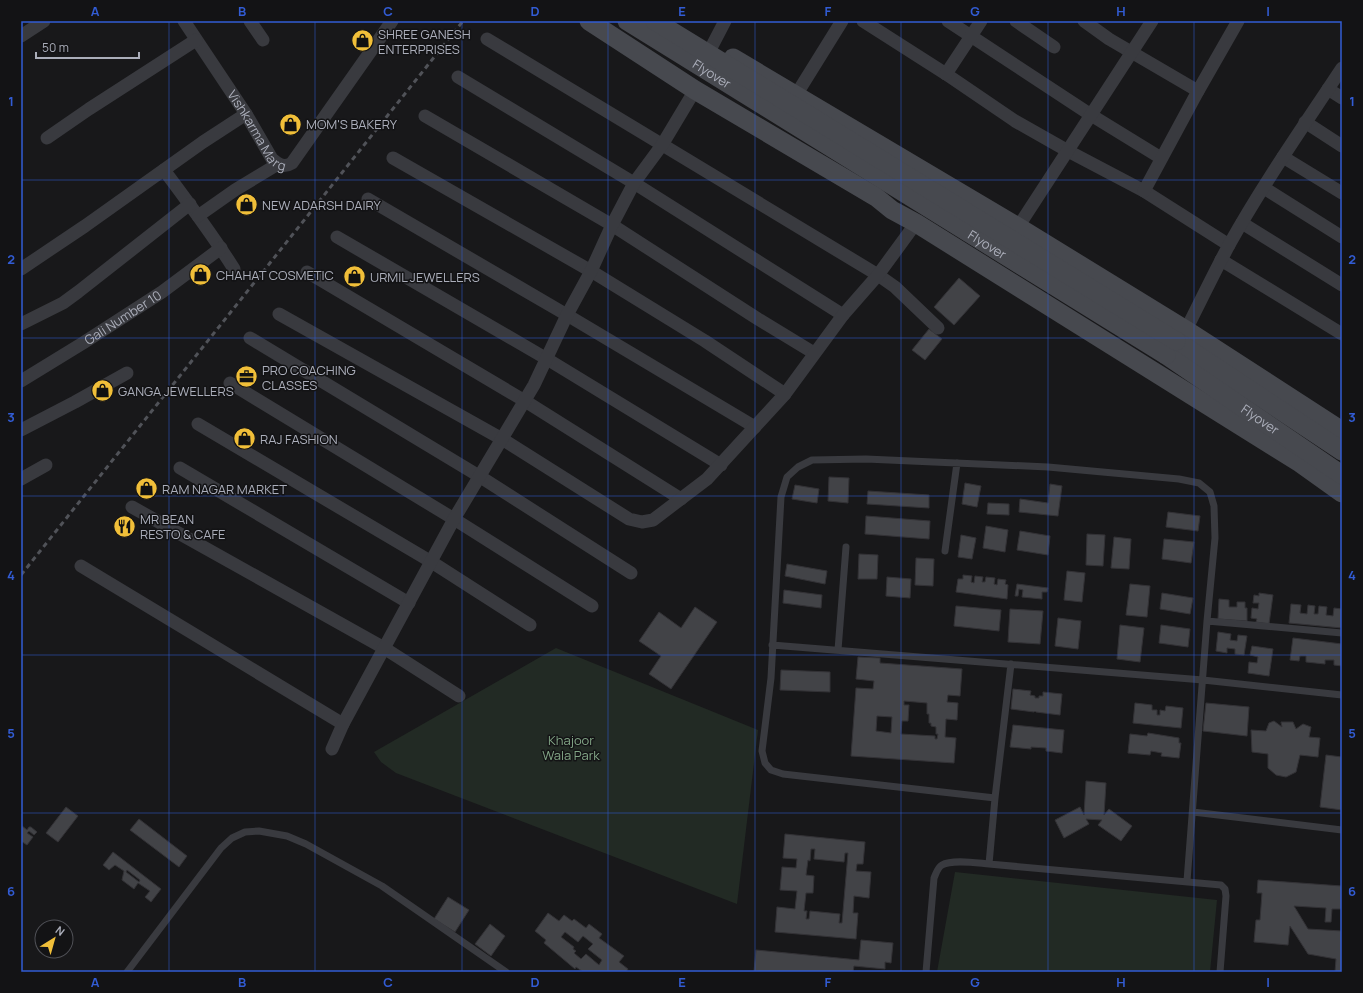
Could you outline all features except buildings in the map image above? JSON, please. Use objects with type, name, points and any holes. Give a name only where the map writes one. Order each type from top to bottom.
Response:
[{"type":"street","points":[[21,36],[44,21]]},
{"type":"street","name":"Vishkarma Marg","points":[[184,21],[246,114],[272,159],[283,166],[292,162],[392,21]]},
{"type":"street","points":[[250,21],[263,40]]},
{"type":"street","points":[[590,21],[695,90],[876,197],[892,210],[916,223],[1300,463],[1342,492]]},
{"type":"street","name":"Flyover","points":[[628,21],[1166,355],[1342,476]]},
{"type":"street","points":[[712,46],[725,21]]},
{"type":"street","points":[[796,95],[842,21]]},
{"type":"street","points":[[863,21],[946,74],[1015,121],[1144,191],[1229,245]]},
{"type":"street","points":[[948,21],[1091,115],[1161,158]]},
{"type":"street","points":[[946,74],[981,21]]},
{"type":"street","points":[[1016,21],[1054,48]]},
{"type":"street","points":[[1084,21],[1130,52],[1198,91]]},
{"type":"street","points":[[1018,227],[1130,52],[1152,21]]},
{"type":"street","points":[[1144,191],[1237,21]]},
{"type":"street","points":[[673,22],[1018,227],[1186,330],[1342,432]]},
{"type":"street","points":[[647,26],[864,172],[874,182],[876,197]]},
{"type":"street","points":[[647,26],[871,159],[910,163]]},
{"type":"street","name":"Flyover","points":[[647,26],[1176,341],[1342,450]]},
{"type":"street","points":[[487,39],[878,275],[895,288],[938,328]]},
{"type":"street","points":[[47,138],[196,40]]},
{"type":"street","points":[[1186,330],[1221,260],[1242,223],[1283,156],[1342,68]]},
{"type":"street","points":[[458,78],[634,183],[843,315]]},
{"type":"street","points":[[1328,89],[1342,98]]},
{"type":"street","points":[[332,749],[343,724],[409,603],[430,561],[454,518],[525,401],[547,359],[567,315],[592,271],[612,225],[634,183],[662,145],[695,90]]},
{"type":"street","points":[[21,269],[85,226],[203,142],[246,114]]},
{"type":"street","points":[[425,116],[612,225],[758,319],[814,353]]},
{"type":"street","points":[[1305,122],[1342,146]]},
{"type":"street","points":[[1283,156],[1342,193]]},
{"type":"street","points":[[393,158],[592,271],[705,341],[785,394]]},
{"type":"street","points":[[892,210],[910,163]]},
{"type":"street","points":[[198,216],[235,190],[278,164]]},
{"type":"street","points":[[164,170],[221,248],[234,270]]},
{"type":"street","points":[[1264,188],[1342,237]]},
{"type":"street","points":[[368,199],[755,427]]},
{"type":"street","points":[[21,324],[63,303],[132,251],[190,204]]},
{"type":"street","points":[[279,314],[502,440],[629,519],[642,522],[653,520],[707,479],[721,465],[785,394],[843,315],[878,275],[916,223]]},
{"type":"street","points":[[1242,223],[1342,285]]},
{"type":"street","points":[[336,237],[547,359],[721,465]]},
{"type":"street","name":"Gali Number 10","points":[[21,381],[162,292],[221,248]]},
{"type":"street","points":[[1221,260],[1342,334]]},
{"type":"street","points":[[307,272],[525,401],[681,499]]},
{"type":"street","points":[[250,338],[479,476],[631,573]]},
{"type":"street","points":[[22,427],[75,402],[127,374]]},
{"type":"street","points":[[230,383],[454,518],[592,606]]},
{"type":"street","points":[[198,424],[430,561],[530,625]]},
{"type":"street","points":[[21,479],[46,465]]},
{"type":"street","points":[[180,468],[409,603]]},
{"type":"street","points":[[132,507],[384,648],[459,696]]},
{"type":"street","points":[[81,566],[343,724]]},
{"type":"lane","points":[[995,798],[783,774],[771,770],[765,763],[762,751],[771,678],[781,497],[787,477],[798,467],[812,460],[866,459],[1048,467],[1179,479],[1199,483],[1210,492],[1214,506],[1215,538],[1207,621],[1187,881]]},
{"type":"lane","points":[[945,551],[957,463]]},
{"type":"lane","points":[[838,650],[846,547]]},
{"type":"lane","points":[[1207,621],[1342,632]]},
{"type":"lane","points":[[772,645],[1203,680],[1342,695]]},
{"type":"lane","points":[[989,864],[995,798],[1011,664]]},
{"type":"lane","points":[[1193,812],[1342,830]]},
{"type":"lane","points":[[127,972],[221,848],[232,838],[245,832],[259,831],[287,836],[306,844],[382,886],[506,972]]},
{"type":"lane","points":[[926,972],[934,878],[941,865],[951,862],[989,864],[1221,885],[1225,889],[1226,896],[1221,972]]},
{"type":"green space","name":"Khajoor Wala Park","points":[[556,648],[758,730],[737,904],[396,773],[381,762],[374,752]]},
{"type":"green space","points":[[955,872],[1217,900],[1210,972],[937,972]]},
{"type":"railway","points":[[21,575],[463,21]]},
{"type":"place","name":"SHREE GANESH ENTERPRISES","points":[[362,41]]},
{"type":"place","name":"MOM'S BAKERY","points":[[291,124]]},
{"type":"place","name":"NEW ADARSH DAIRY","points":[[246,205]]},
{"type":"place","name":"CHAHAT COSMETIC","points":[[201,275]]},
{"type":"place","name":"URMIL JEWELLERS","points":[[355,277]]},
{"type":"place","name":"PRO COACHING CLASSES","points":[[247,377]]},
{"type":"place","name":"GANGA JEWELLERS","points":[[103,391]]},
{"type":"place","name":"RAJ FASHION","points":[[245,439]]},
{"type":"place","name":"RAM NAGAR MARKET","points":[[146,489]]},
{"type":"place","name":"MR BEAN RESTO & CAFE","points":[[124,526]]}]
